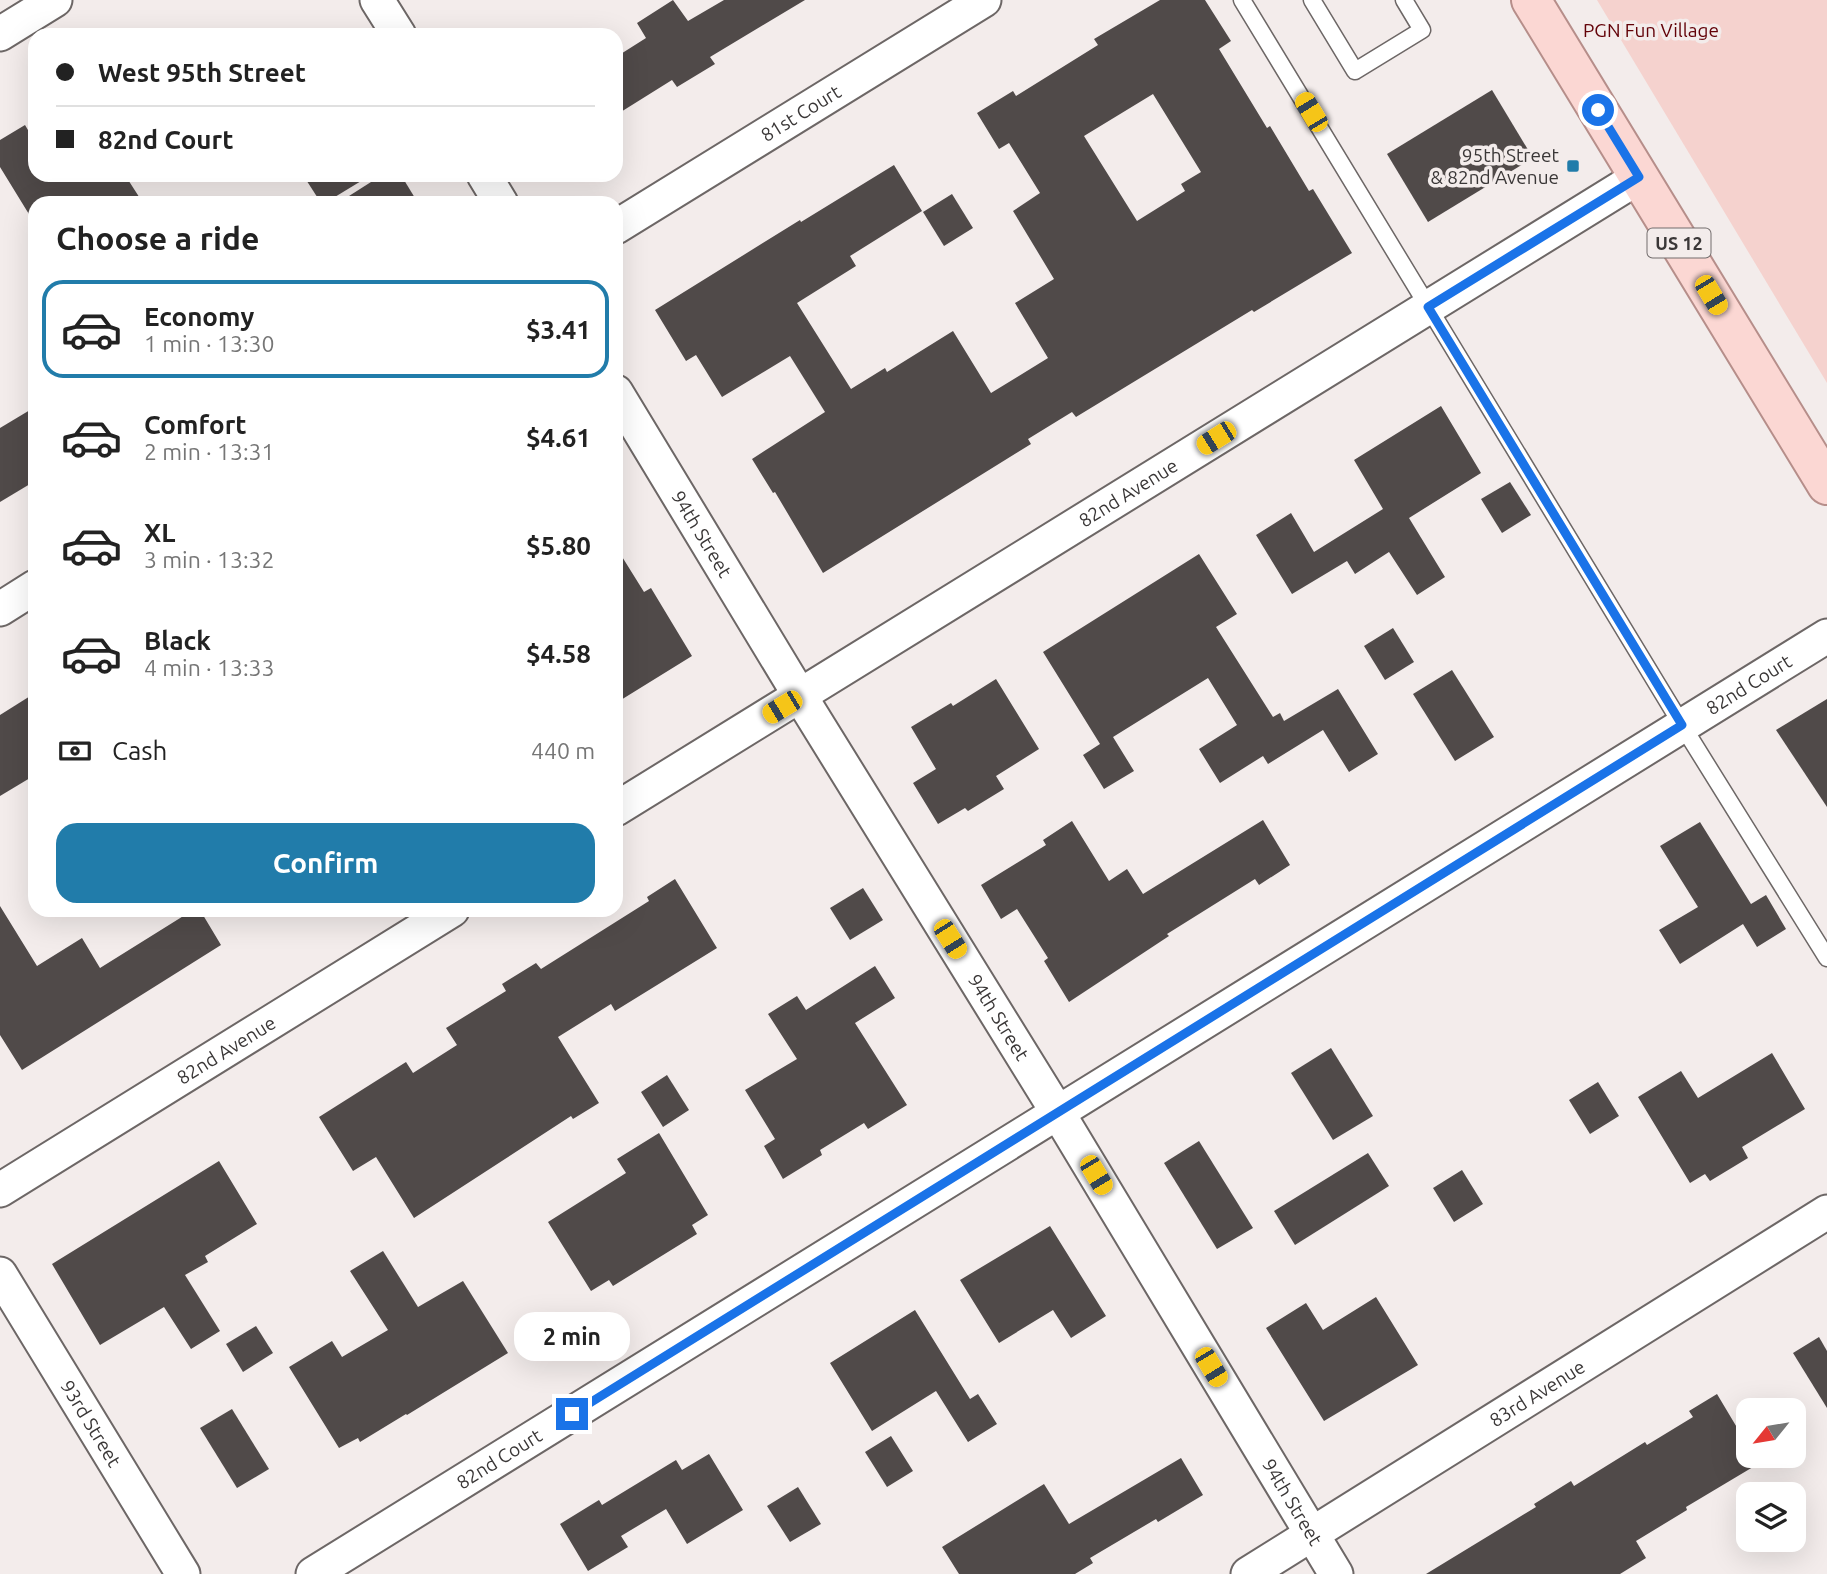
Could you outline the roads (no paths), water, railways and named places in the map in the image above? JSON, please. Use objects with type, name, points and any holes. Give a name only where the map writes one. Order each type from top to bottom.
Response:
[{"type":"main road","name":"US 12","points":[[1531,0],[1827,485]]},
{"type":"street","points":[[0,34],[55,0]]},
{"type":"street","points":[[377,0],[395,28]]},
{"type":"street","name":"81st Court","points":[[623,224],[984,0]]},
{"type":"street","name":"82nd Avenue","points":[[623,805],[1639,177]]},
{"type":"street","name":"94th Street","points":[[623,404],[1058,1113],[1336,1574]]},
{"type":"street","points":[[0,609],[28,591]]},
{"type":"street","name":"82nd Court","points":[[313,1574],[1827,636]]},
{"type":"street","name":"82nd Avenue","points":[[0,1190],[441,917]]},
{"type":"street","name":"83rd Avenue","points":[[1248,1574],[1827,1212]]},
{"type":"street","name":"93rd Street","points":[[0,1274],[183,1574]]},
{"type":"lane","points":[[1242,0],[1682,725],[1827,958]]},
{"type":"lane","points":[[1312,0],[1355,71],[1422,30],[1404,0]]},
{"type":"place","name":"95th Street & 82nd Avenue","points":[[1573,166]]},
{"type":"park label","name":"PGN Fun Village","points":[[1651,30]]}]
